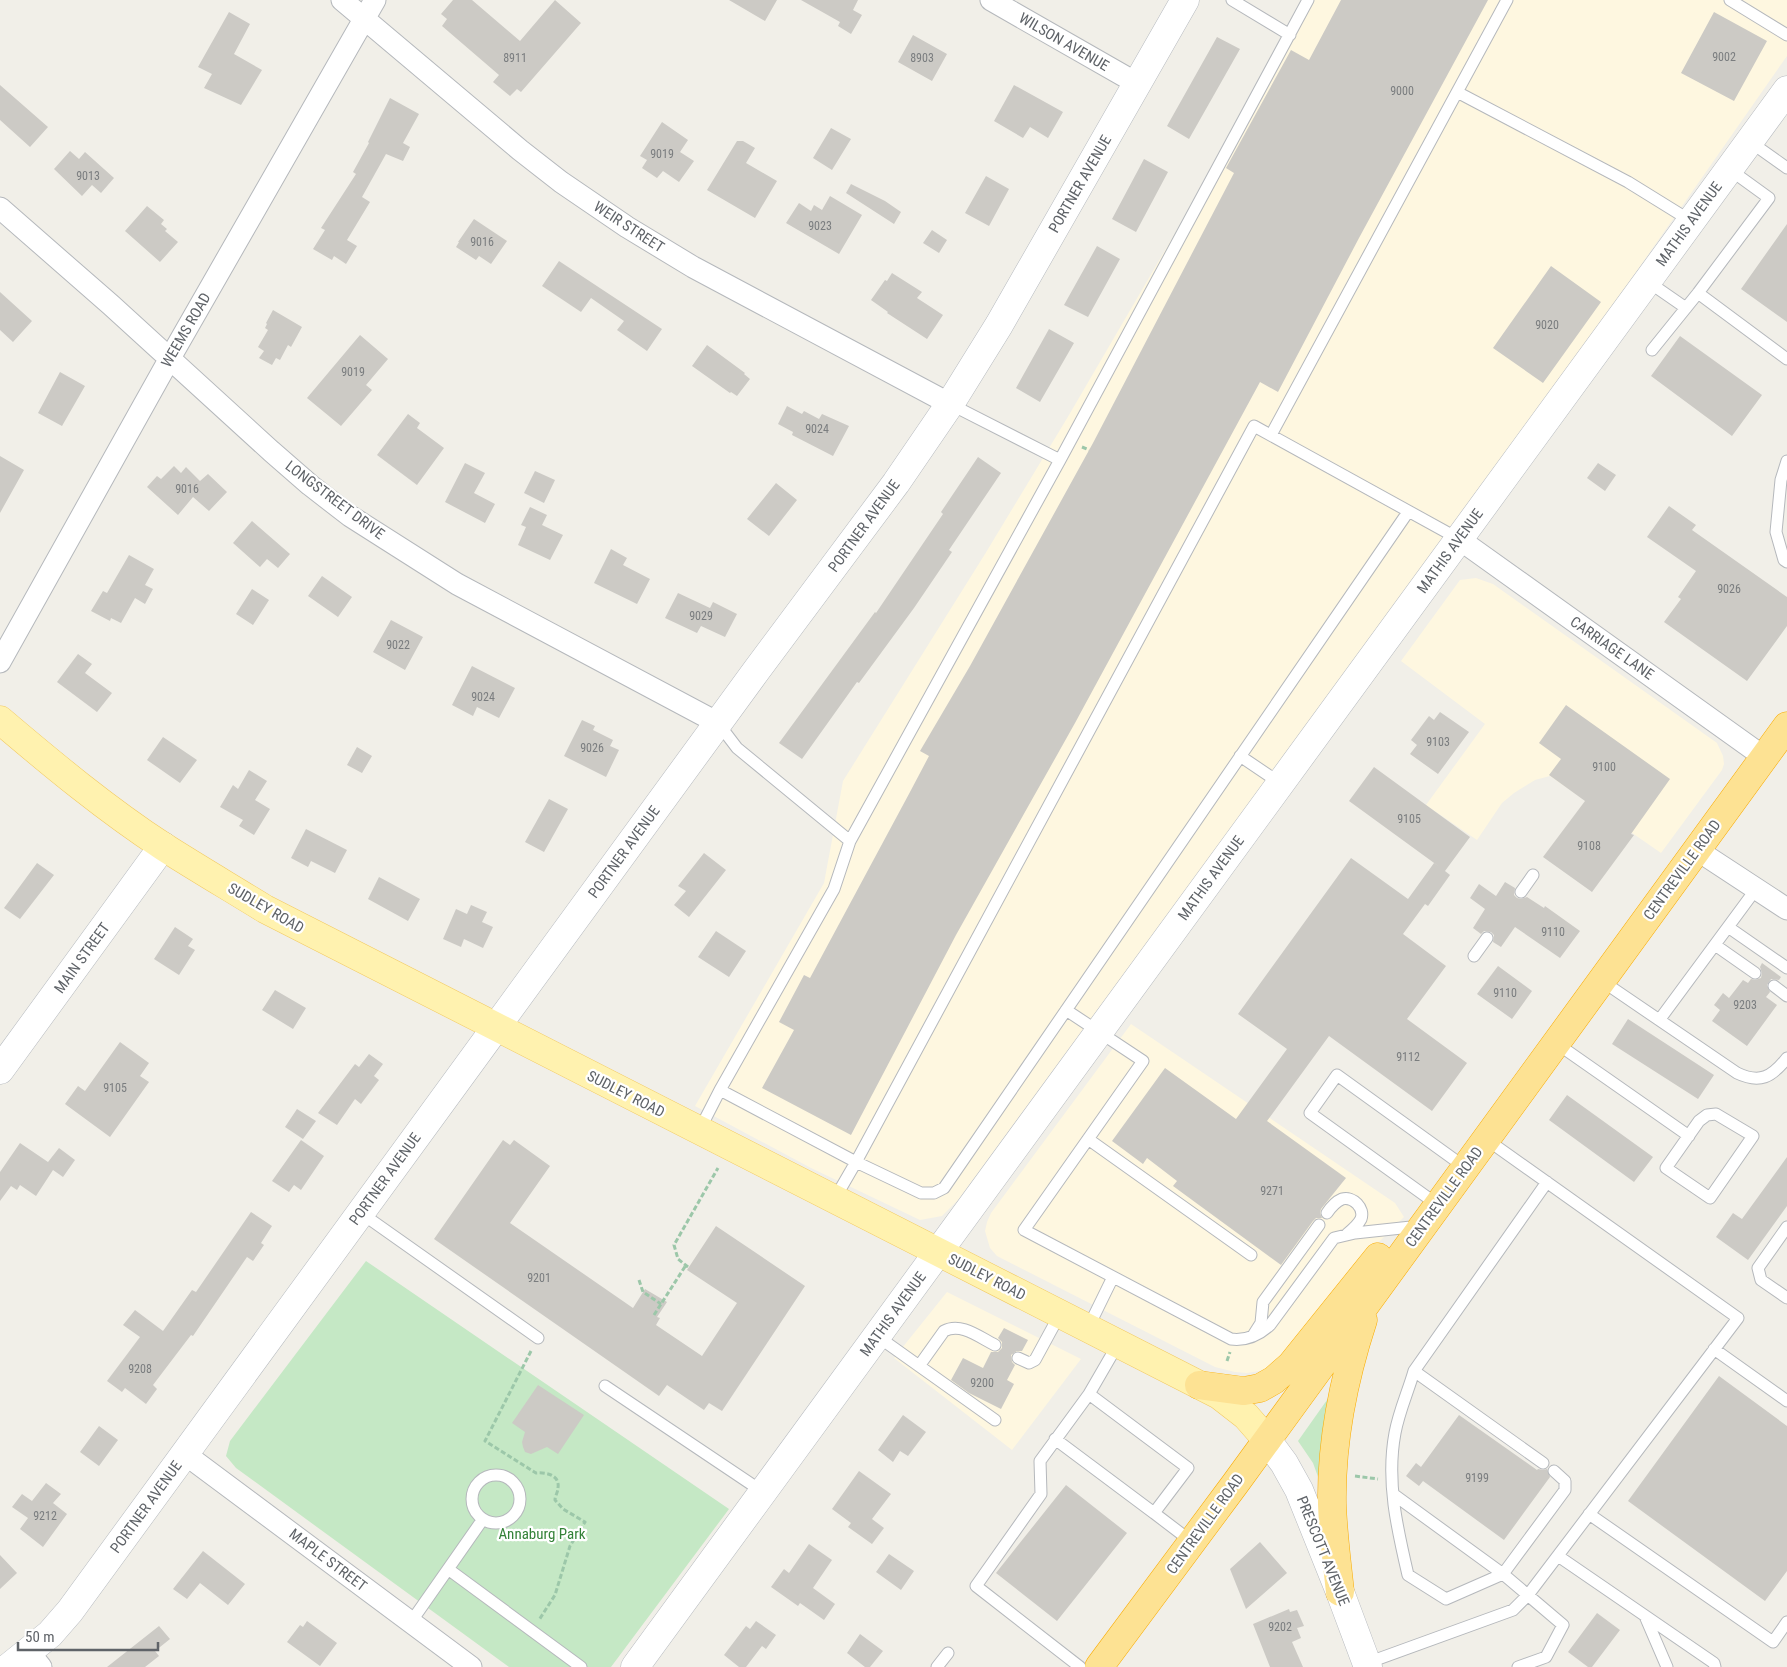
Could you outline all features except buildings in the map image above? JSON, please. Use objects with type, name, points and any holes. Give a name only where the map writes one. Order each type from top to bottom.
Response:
[{"type":"highway","name":"CENTREVILLE ROAD","points":[[1099,1667],[1466,1168],[1787,726]]},
{"type":"highway","points":[[1199,1385],[1244,1391],[1260,1388],[1274,1380],[1291,1365],[1378,1258],[1429,1218]]},
{"type":"highway","points":[[1340,1592],[1332,1510],[1336,1447],[1349,1369],[1371,1297]]},
{"type":"main road","name":"SUDLEY ROAD","points":[[0,720],[97,799],[163,846],[265,910],[1219,1395],[1237,1407],[1267,1440]]},
{"type":"street","name":"WEIR STREET","points":[[342,0],[520,150],[561,182],[627,227],[693,267],[950,404]]},
{"type":"street","name":"WEEMS ROAD","points":[[0,662],[170,358],[375,0]]},
{"type":"street","name":"WILSON AVENUE","points":[[991,0],[1138,84]]},
{"type":"street","name":"PORTNER AVENUE","points":[[27,1662],[70,1611],[718,723],[896,484],[1000,325],[1185,0]]},
{"type":"street","name":"MATHIS AVENUE","points":[[635,1667],[1787,90]]},
{"type":"street","name":"LONGSTREET DRIVE","points":[[0,208],[170,358],[271,451],[350,516],[457,584],[718,723]]},
{"type":"street","name":"CARRIAGE LANE","points":[[1459,539],[1764,757]]},
{"type":"street","name":"MAIN STREET","points":[[0,1070],[163,846]]},
{"type":"street","points":[[1697,850],[1787,909]]},
{"type":"street","name":"PRESCOTT AVENUE","points":[[1267,1440],[1292,1476],[1340,1592],[1367,1665]]},
{"type":"street","name":"MAPLE STREET","points":[[185,1454],[471,1667]]},
{"type":"lane","points":[[1232,0],[1290,35]]},
{"type":"lane","points":[[699,1131],[720,1090],[834,889],[850,841],[1060,460],[1308,0]]},
{"type":"lane","points":[[1271,436],[1508,0]]},
{"type":"lane","points":[[1730,0],[1787,35]]},
{"type":"lane","points":[[1457,92],[1628,182],[1691,221]]},
{"type":"lane","points":[[1749,141],[1787,168]]},
{"type":"lane","points":[[1652,350],[1698,293],[1769,198],[1729,169]]},
{"type":"lane","points":[[1647,281],[1686,308]]},
{"type":"lane","points":[[1698,293],[1787,359]]},
{"type":"lane","points":[[950,404],[1060,460]]},
{"type":"lane","points":[[834,1200],[1254,426],[1459,539]]},
{"type":"lane","points":[[1787,461],[1781,480],[1776,532],[1784,560],[1787,562]]},
{"type":"lane","points":[[720,1090],[856,1162],[921,1193],[934,1193],[944,1188],[964,1156],[1408,512]]},
{"type":"lane","points":[[718,723],[736,748],[850,841]]},
{"type":"lane","points":[[1240,756],[1280,783]]},
{"type":"lane","points":[[1521,892],[1533,875]]},
{"type":"lane","points":[[1660,1019],[1756,889]]},
{"type":"lane","points":[[1728,926],[1787,968]]},
{"type":"lane","points":[[1474,956],[1487,938]]},
{"type":"lane","points":[[1715,944],[1755,973]]},
{"type":"lane","points":[[1602,981],[1749,1079],[1762,1079],[1778,1068],[1787,1058]]},
{"type":"lane","points":[[1774,986],[1787,996]]},
{"type":"lane","points":[[1066,1010],[1143,1061],[1024,1230],[1231,1339],[1243,1339],[1261,1333],[1274,1321],[1334,1238],[1347,1234],[1411,1227],[1429,1218],[1310,1113],[1337,1075],[1466,1168]]},
{"type":"lane","points":[[1556,1043],[1689,1136]]},
{"type":"lane","points":[[1716,1114],[1753,1136],[1710,1198],[1666,1168],[1689,1136],[1699,1121],[1707,1115],[1716,1114]]},
{"type":"lane","points":[[1088,1139],[1251,1255]]},
{"type":"lane","points":[[1367,1665],[1513,1610],[1528,1595],[1738,1318],[1486,1139]]},
{"type":"lane","points":[[1547,1182],[1414,1370],[1404,1397],[1395,1433],[1392,1461],[1396,1522],[1408,1575],[1446,1598],[1503,1574],[1565,1490],[1565,1482],[1554,1471]]},
{"type":"lane","points":[[1327,1213],[1333,1204],[1341,1200],[1351,1200],[1357,1204],[1362,1212],[1361,1218],[1347,1234]]},
{"type":"lane","points":[[361,1212],[538,1338]]},
{"type":"lane","points":[[1251,1337],[1261,1323],[1263,1302],[1319,1225]]},
{"type":"lane","points":[[1787,1227],[1758,1268],[1761,1280],[1787,1298]]},
{"type":"lane","points":[[1088,1328],[1114,1277]]},
{"type":"lane","points":[[1018,1358],[1029,1363],[1035,1360],[1060,1314]]},
{"type":"lane","points":[[919,1366],[944,1331],[949,1328],[966,1330],[995,1345]]},
{"type":"lane","points":[[877,1336],[995,1420]]},
{"type":"lane","points":[[1080,1667],[976,1586],[1041,1494],[1040,1461],[1089,1394],[1118,1344]]},
{"type":"lane","points":[[1714,1350],[1786,1399]]},
{"type":"lane","points":[[1414,1370],[1543,1462]]},
{"type":"lane","points":[[606,1386],[763,1492]]},
{"type":"lane","points":[[1089,1394],[1188,1468],[1154,1513]]},
{"type":"lane","points":[[1055,1439],[1192,1542]]},
{"type":"lane","points":[[498,1476],[506,1478],[516,1487],[518,1493],[519,1500],[516,1512],[506,1521],[500,1523],[488,1522],[483,1519],[472,1505],[474,1489],[482,1480],[488,1477],[498,1476]]},
{"type":"lane","points":[[1393,1494],[1503,1574],[1563,1625],[1546,1657],[1518,1667]]},
{"type":"lane","points":[[1590,1514],[1773,1642],[1787,1622]]},
{"type":"lane","points":[[411,1622],[483,1519]]},
{"type":"lane","points":[[1558,1556],[1714,1663],[1715,1667]]},
{"type":"lane","points":[[448,1569],[581,1667]]},
{"type":"lane","points":[[1644,1616],[1667,1667]]},
{"type":"lane","points":[[938,1667],[948,1653]]},
{"type":"path","points":[[654,1315],[687,1266],[676,1257],[674,1244],[718,1168]]},
{"type":"path","points":[[639,1280],[643,1292],[661,1304]]},
{"type":"path","points":[[531,1630],[555,1596],[570,1546],[585,1522],[563,1509],[554,1500],[558,1487],[557,1481],[553,1476],[546,1472],[536,1473],[485,1441],[538,1338]]},
{"type":"path","points":[[1346,1476],[1384,1479]]},
{"type":"shaded area","points":[[1311,0],[1787,0],[1787,56],[1622,292],[958,1200],[942,1216],[920,1220],[811,1168],[695,1106],[824,883],[843,781],[985,554],[1069,415]]},
{"type":"shaded area","points":[[1476,578],[1493,584],[1717,743],[1723,756],[1724,764],[1722,770],[1661,853],[1550,776],[1535,780],[1502,803],[1477,840],[1426,805],[1485,724],[1401,661],[1460,580]]},
{"type":"shaded area","points":[[1131,1024],[1395,1203],[1404,1217],[1379,1242],[1294,1351],[1275,1366],[1247,1373],[1215,1367],[997,1256],[990,1248],[985,1231],[991,1213]]},
{"type":"shaded area","points":[[947,1292],[1081,1359],[1012,1450],[894,1358]]},
{"type":"green space","name":"Annaburg Park","points":[[366,1261],[729,1509],[611,1667],[509,1667],[236,1468],[226,1456],[230,1441]]},
{"type":"green space","points":[[1339,1383],[1321,1485],[1313,1463],[1298,1441]]}]
